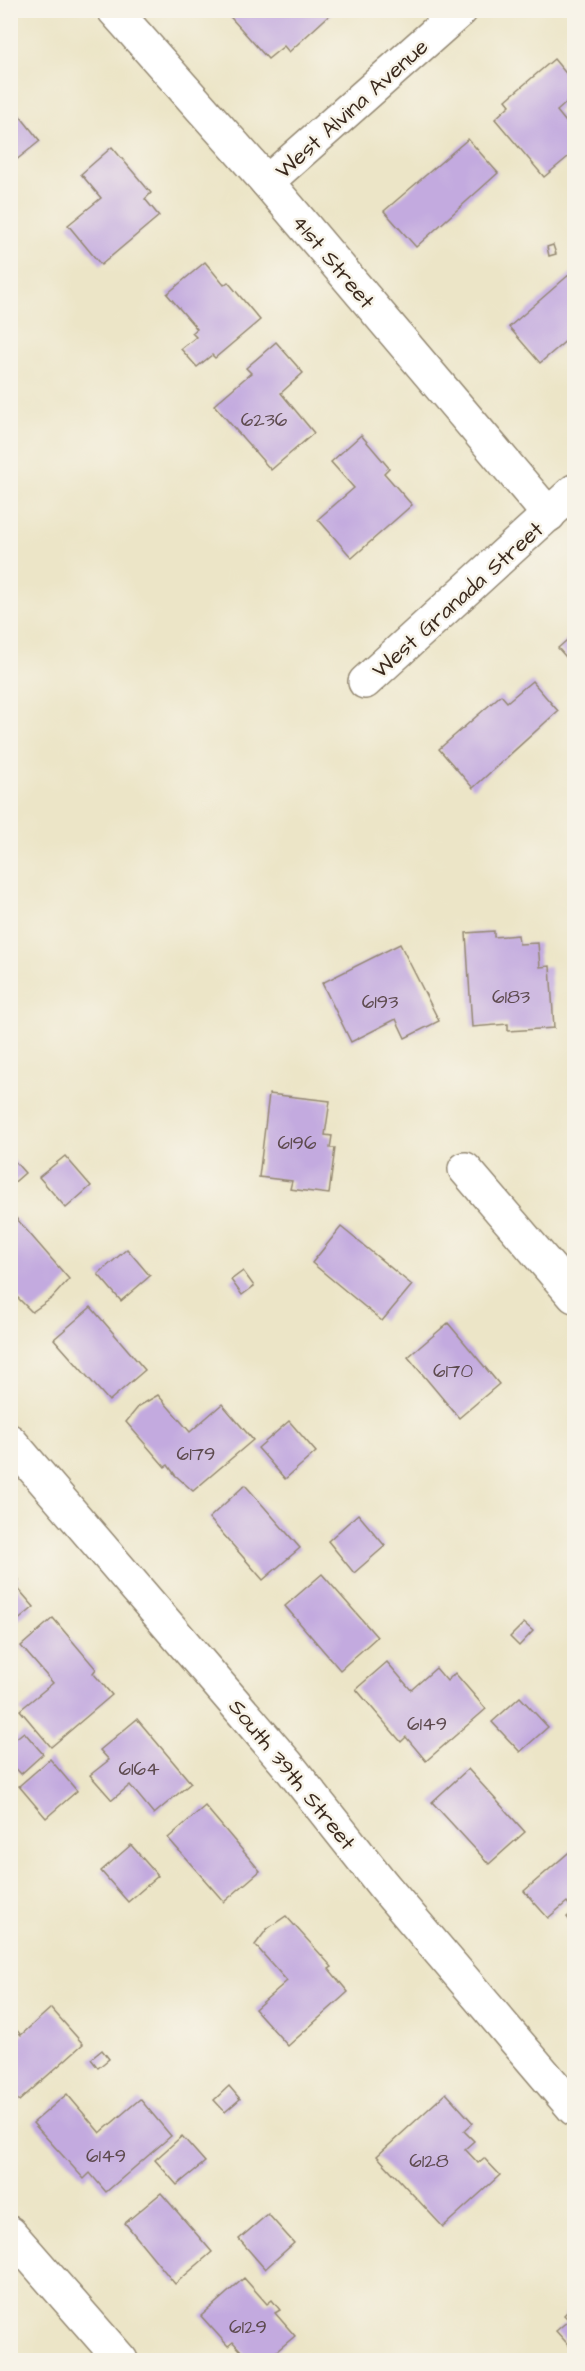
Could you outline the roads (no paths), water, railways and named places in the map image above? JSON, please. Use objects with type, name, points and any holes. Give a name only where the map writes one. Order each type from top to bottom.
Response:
[{"type":"street","name":"41st Street","points":[[114,10],[267,182],[549,515]]},
{"type":"street","name":"West Alvina Avenue","points":[[267,182],[461,10]]},
{"type":"street","name":"West Granada Street","points":[[365,682],[574,491]]},
{"type":"street","points":[[465,1169],[574,1296]]},
{"type":"street","name":"South 39th Street","points":[[10,1441],[287,1764],[383,1885],[574,2109]]},
{"type":"street","points":[[10,2233],[121,2361]]}]
